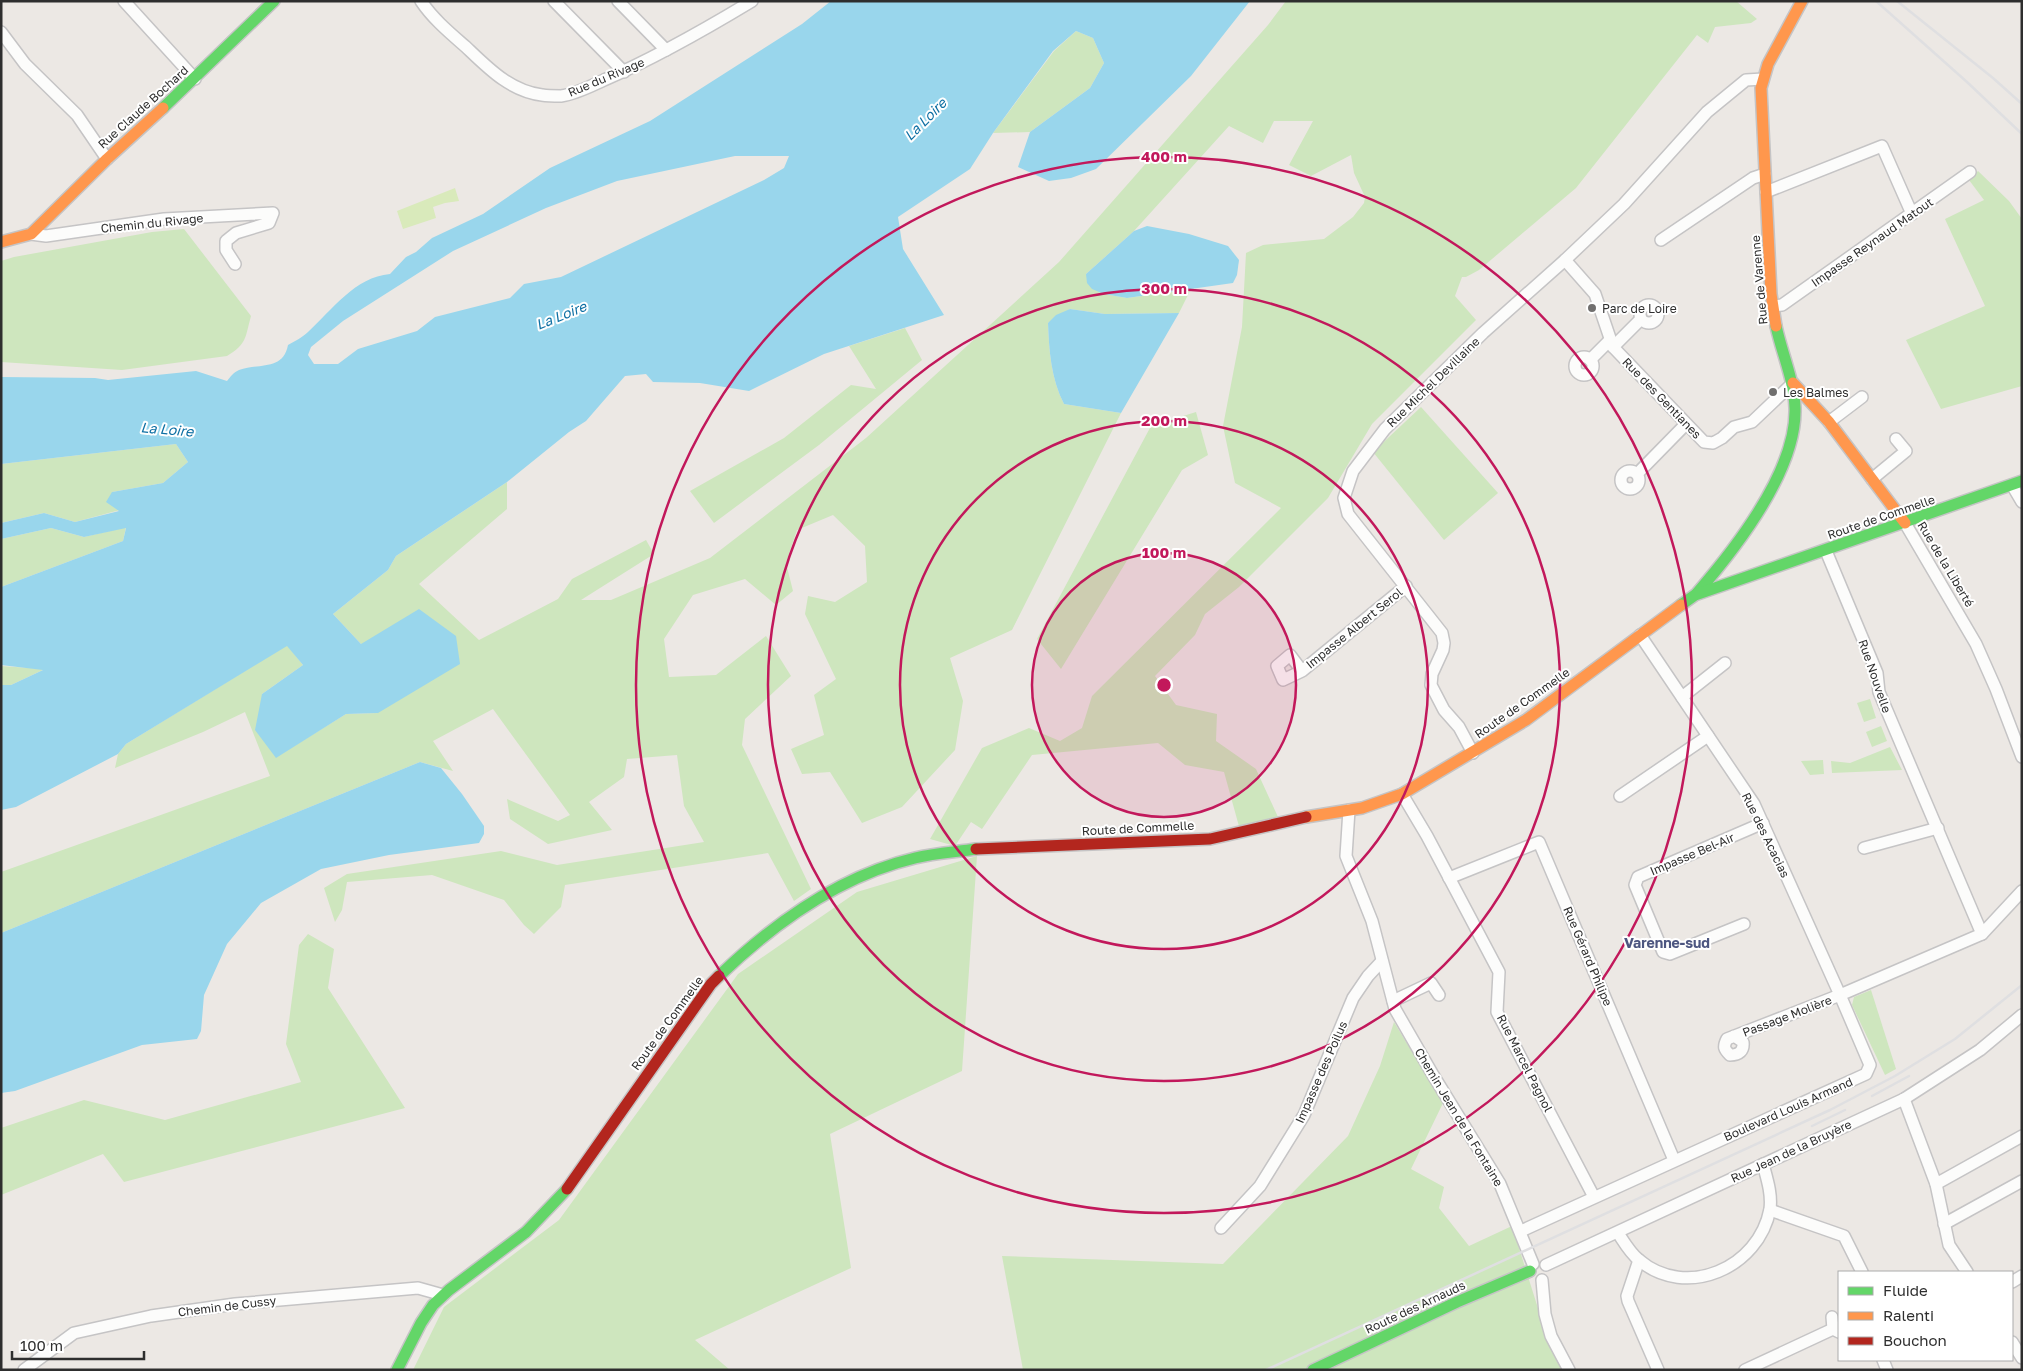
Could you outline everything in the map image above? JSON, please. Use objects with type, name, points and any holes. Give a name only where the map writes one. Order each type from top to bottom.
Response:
[{"type":"street","points":[[124,1],[195,79]]},
{"type":"street","name":"Rue Claude Bochard","points":[[31,234],[107,159],[195,79],[274,1]]},
{"type":"street","name":"Rue du Rivage","points":[[421,1],[429,13],[490,70],[505,81],[521,90],[541,95],[561,96],[582,90],[624,72],[752,1]]},
{"type":"street","points":[[554,1],[624,72]]},
{"type":"street","points":[[618,1],[666,50]]},
{"type":"street","name":"Rue de Varenne","points":[[1695,595],[1722,566],[1770,493],[1781,471],[1792,433],[1794,409],[1793,383],[1783,353],[1772,306],[1761,95],[1762,79],[1772,55],[1802,1]]},
{"type":"street","points":[[1,32],[25,64],[77,115],[107,159]]},
{"type":"street","name":"Rue Michel Devillaine","points":[[1473,753],[1459,727],[1444,710],[1431,686],[1432,674],[1443,650],[1442,633],[1348,514],[1344,498],[1353,471],[1385,429],[1467,349],[1624,204],[1706,112],[1746,80],[1762,79]]},
{"type":"street","points":[[1766,192],[1882,146],[1912,214]]},
{"type":"street","name":"Impasse Reynaud Matout","points":[[1772,306],[1782,305],[1970,172]]},
{"type":"street","points":[[1661,240],[1752,178],[1765,174]]},
{"type":"street","name":"Chemin du Rivage","points":[[31,234],[46,236],[164,219],[273,213],[269,223],[236,232],[226,241],[226,250],[235,264]]},
{"type":"street","points":[[1,242],[31,234]]},
{"type":"street","name":"Rue des Gentianes","points":[[1565,260],[1595,294],[1611,344],[1685,425],[1704,442],[1713,443],[1734,427],[1752,422],[1793,383]]},
{"type":"street","points":[[1590,360],[1641,319]]},
{"type":"street","name":"Rue de la Liberté","points":[[1793,383],[1829,422],[1905,523],[1976,644],[1996,689],[2022,757]]},
{"type":"street","points":[[1829,422],[1862,397]]},
{"type":"street","points":[[1637,474],[1685,425]]},
{"type":"street","points":[[1872,479],[1906,451],[1896,439]]},
{"type":"street","points":[[2017,483],[2022,502]]},
{"type":"street","name":"Route de Commelle","points":[[398,1370],[421,1324],[433,1305],[443,1295],[526,1232],[560,1198],[702,994],[725,970],[768,934],[832,889],[862,874],[917,856],[978,850],[1210,839],[1317,814],[1362,808],[1402,794],[1526,720],[1695,595],[2017,483]]},
{"type":"street","name":"Rue Nouvelle","points":[[1826,551],[1877,673],[1879,692],[1982,934]]},
{"type":"street","name":"Impasse Albert Serol","points":[[1302,671],[1406,586]]},
{"type":"street","name":"Rue des Acacias","points":[[1640,635],[1754,804],[1840,995]]},
{"type":"street","points":[[1682,697],[1725,663]]},
{"type":"street","points":[[1620,796],[1708,736]]},
{"type":"street","name":"Rue Marcel Pagnol","points":[[1402,794],[1499,972],[1497,1012],[1594,1197]]},
{"type":"street","name":"Chemin Jean de la Fontaine","points":[[1349,810],[1346,856],[1372,921],[1395,1009],[1500,1184],[1521,1231],[1532,1268]]},
{"type":"street","name":"Impasse Bel-Air","points":[[1744,924],[1670,954],[1663,952],[1635,885],[1638,877],[1763,823]]},
{"type":"street","points":[[1864,848],[1938,828]]},
{"type":"street","name":"Rue Gérard Philipe","points":[[1449,878],[1539,842],[1674,1160]]},
{"type":"street","points":[[1840,995],[1982,934],[2022,891]]},
{"type":"street","name":"Impasse des Poilus","points":[[1221,1228],[1260,1186],[1304,1115],[1353,998],[1368,976],[1382,961]]},
{"type":"street","points":[[1392,1000],[1431,982],[1439,995]]},
{"type":"street","name":"Passage Molière","points":[[1734,1036],[1840,995]]},
{"type":"street","name":"Boulevard Louis Armand","points":[[1521,1231],[1866,1074],[1870,1065],[1840,995]]},
{"type":"street","name":"Rue Jean de la Bruyère","points":[[1546,1265],[1904,1099],[1980,1050],[2022,1015]]},
{"type":"street","points":[[1904,1099],[1936,1184],[1949,1245],[1966,1271]]},
{"type":"street","points":[[1936,1184],[2022,1136]]},
{"type":"street","points":[[1618,1233],[1639,1260],[1657,1270],[1675,1276],[1692,1278],[1706,1276],[1725,1269],[1741,1259],[1753,1246],[1763,1230],[1770,1210],[1768,1184],[1763,1164]]},
{"type":"street","points":[[1944,1224],[2022,1181]]},
{"type":"street","points":[[1770,1210],[1844,1236],[1862,1271]]},
{"type":"street","points":[[1639,1260],[1627,1296],[1658,1370]]},
{"type":"street","points":[[1539,1262],[1546,1265],[1548,1274],[1542,1280],[1534,1279],[1532,1268],[1539,1262]]},
{"type":"street","name":"Route des Arnauds","points":[[1313,1370],[1532,1268]]},
{"type":"street","points":[[1542,1280],[1545,1314],[1550,1336],[1569,1370]]},
{"type":"street","name":"Chemin de Cussy","points":[[24,1370],[74,1333],[151,1316],[235,1304],[418,1288],[443,1295]]},
{"type":"street","points":[[1745,1370],[1836,1330],[1832,1316]]},
{"type":"street","points":[[2013,1344],[2022,1358]]},
{"type":"green space","points":[[1286,1],[1736,1],[1757,19],[1751,23],[1715,27],[1708,43],[1697,35],[1576,188],[1479,270],[1466,277],[1462,277],[1455,296],[1476,320],[1372,424],[1328,498],[1239,587],[1205,614],[1195,635],[1155,676],[1176,705],[1217,714],[1216,741],[1256,769],[1278,817],[1240,830],[1224,772],[1185,765],[1158,743],[1032,755],[982,829],[971,822],[955,846],[930,839],[982,748],[1029,728],[1060,741],[1082,728],[1092,696],[1281,508],[1235,483],[1223,426],[1242,327],[1246,253],[1263,245],[1324,239],[1353,217],[1364,203],[1365,197],[1354,173],[1351,155],[1311,176],[1289,165],[1313,121],[1274,121],[1263,143],[1229,126],[1134,231],[1086,274],[1104,294],[1127,298],[1191,289],[1179,313],[1105,314],[1070,309],[1048,323],[1053,375],[1064,404],[1121,413],[1012,630],[950,658],[963,701],[955,750],[902,807],[862,823],[830,772],[802,774],[791,749],[824,735],[814,695],[836,679],[805,614],[808,596],[835,602],[867,582],[865,546],[833,515],[797,530],[786,563],[793,591],[776,605],[745,579],[693,595],[664,639],[669,677],[716,675],[766,636],[791,676],[745,719],[742,745],[811,889],[794,901],[768,853],[565,885],[561,907],[534,934],[524,925],[504,900],[432,875],[347,882],[342,910],[335,922],[324,888],[347,874],[501,851],[557,865],[704,842],[684,806],[677,755],[627,759],[624,777],[589,802],[612,830],[548,844],[510,819],[507,799],[558,821],[570,815],[493,709],[433,741],[453,771],[420,762],[1,933],[1,872],[270,776],[245,712],[203,732],[115,768],[118,754],[126,744],[287,645],[303,665],[262,694],[276,757],[346,714],[378,713],[361,644],[333,614],[388,570],[396,556],[507,482],[507,509],[419,584],[479,640],[558,599],[572,579],[646,540],[654,554],[581,600],[611,600],[710,558],[866,438],[1059,262],[1268,25]]},
{"type":"green space","points":[[1076,31],[1093,38],[1104,63],[1090,88],[1030,132],[993,133],[1054,51]]},
{"type":"green space","points":[[1978,171],[2009,201],[2022,219],[2022,386],[1941,409],[1906,340],[1985,306],[1945,219],[1984,200],[1969,180]]},
{"type":"green space","points":[[455,188],[459,201],[433,207],[436,218],[403,229],[397,211]]},
{"type":"green space","points":[[184,229],[251,316],[244,340],[234,352],[227,356],[122,370],[1,362],[1,261],[152,232]]},
{"type":"green space","points":[[905,328],[922,360],[819,445],[714,523],[690,491],[784,438],[851,385],[876,389],[849,346]]},
{"type":"green space","points":[[1421,407],[1498,493],[1444,540],[1373,452]]},
{"type":"green space","points":[[1196,412],[1208,455],[1182,470],[1061,669],[1037,639],[1151,426]]},
{"type":"green space","points":[[176,444],[188,462],[163,483],[112,492],[120,510],[75,522],[44,513],[1,523],[1,464]]},
{"type":"green space","points":[[126,527],[123,541],[1,587],[1,539],[51,528],[84,537]]},
{"type":"green space","points":[[1,666],[45,669],[11,685],[1,685]]},
{"type":"green space","points":[[1870,699],[1876,718],[1864,722],[1857,703]]},
{"type":"green space","points":[[1881,726],[1887,741],[1872,747],[1866,732]]},
{"type":"green space","points":[[1890,747],[1902,770],[1832,773],[1831,761],[1850,763]]},
{"type":"green space","points":[[1823,760],[1824,774],[1810,775],[1801,761]]},
{"type":"green space","points":[[977,856],[962,1071],[830,1134],[851,1268],[695,1340],[730,1370],[413,1370],[444,1307],[559,1220],[738,974],[857,892]]},
{"type":"green space","points":[[308,934],[334,949],[328,988],[405,1108],[124,1182],[103,1154],[1,1195],[1,1128],[84,1100],[165,1120],[301,1082],[286,1044],[299,945]]},
{"type":"green space","points":[[1871,990],[1896,1069],[1885,1075],[1852,1005],[1854,997]]},
{"type":"green space","points":[[1394,1022],[1443,1103],[1411,1169],[1444,1187],[1439,1208],[1469,1246],[1512,1226],[1549,1343],[1564,1370],[1023,1370],[1002,1256],[1223,1264],[1348,1136],[1380,1066]]},
{"type":"water","name":"La Loire","points":[[831,1],[1250,1],[1191,76],[1096,169],[1071,178],[1049,181],[1018,167],[1030,132],[1090,88],[1104,63],[1093,38],[1076,31],[1053,51],[993,133],[970,169],[898,217],[903,249],[944,315],[824,354],[749,391],[700,383],[653,382],[646,374],[625,376],[586,421],[569,432],[507,482],[396,556],[388,570],[333,614],[361,644],[419,609],[456,636],[460,664],[378,713],[346,714],[276,758],[255,730],[262,694],[303,665],[287,646],[126,744],[118,754],[16,807],[1,810],[1,685],[11,685],[43,670],[1,665],[1,587],[123,541],[126,528],[84,537],[51,528],[1,539],[1,523],[44,513],[75,522],[119,511],[106,502],[112,492],[163,483],[188,462],[176,444],[1,464],[1,377],[95,378],[108,380],[196,371],[227,381],[239,370],[276,362],[281,359],[288,345],[306,334],[355,288],[377,276],[390,274],[406,257],[416,252],[432,238],[483,214],[550,168],[650,121],[802,24]],"holes":[[[735,156],[789,156],[784,168],[764,180],[561,277],[524,284],[510,298],[435,317],[417,331],[358,349],[338,364],[314,364],[308,355],[311,347],[343,321],[453,251],[546,208],[617,181]]]},
{"type":"water","points":[[1147,226],[1189,234],[1228,246],[1239,260],[1237,275],[1233,283],[1127,298],[1104,294],[1092,289],[1087,283],[1086,274],[1134,231]]},
{"type":"water","points":[[1070,309],[1105,314],[1179,313],[1121,413],[1064,404],[1053,375],[1048,323],[1056,315]]},
{"type":"water","points":[[420,762],[441,768],[462,794],[484,826],[484,834],[479,843],[389,855],[321,869],[261,903],[227,944],[204,995],[201,1031],[197,1039],[142,1045],[15,1091],[1,1093],[1,933]]},
{"type":"railway","points":[[1876,1],[2022,134]]},
{"type":"railway","points":[[1897,1],[1993,78],[2022,104]]},
{"type":"railway","points":[[1266,1370],[1830,1110],[1895,1076],[1955,1039],[2022,985]]},
{"type":"railway","points":[[1872,1096],[1909,1076]]},
{"type":"railway","points":[[1812,1126],[1845,1110]]},
{"type":"traffic: fast","points":[[163,108],[274,1]]},
{"type":"traffic: fast","points":[[1697,593],[1746,531],[1775,482],[1786,457],[1793,432],[1795,408],[1790,377],[1776,326]]},
{"type":"traffic: fast","points":[[1681,605],[1695,595],[2022,481]]},
{"type":"traffic: fast","points":[[719,976],[740,956],[785,920],[834,889],[887,866],[915,858],[976,849]]},
{"type":"traffic: fast","points":[[397,1370],[421,1323],[433,1305],[449,1290],[526,1232],[567,1189]]},
{"type":"traffic: fast","points":[[1313,1370],[1457,1302],[1530,1271]]},
{"type":"traffic: slow","points":[[1776,326],[1771,294],[1761,88],[1768,64],[1802,1]]},
{"type":"traffic: slow","points":[[1,242],[31,234],[107,159],[163,108]]},
{"type":"traffic: slow","points":[[1793,383],[1829,422],[1905,523]]},
{"type":"traffic: slow","points":[[1306,817],[1362,808],[1402,794],[1526,720],[1681,605]]},
{"type":"traffic: jam","points":[[976,849],[1210,839],[1306,817]]},
{"type":"traffic: jam","points":[[567,1189],[711,984],[719,976]]},
{"type":"place","name":"Parc de Loire","points":[[1592,308]]},
{"type":"place","name":"Les Balmes","points":[[1773,392]]},
{"type":"district","name":"Varenne-sud","points":[[1667,942]]}]
